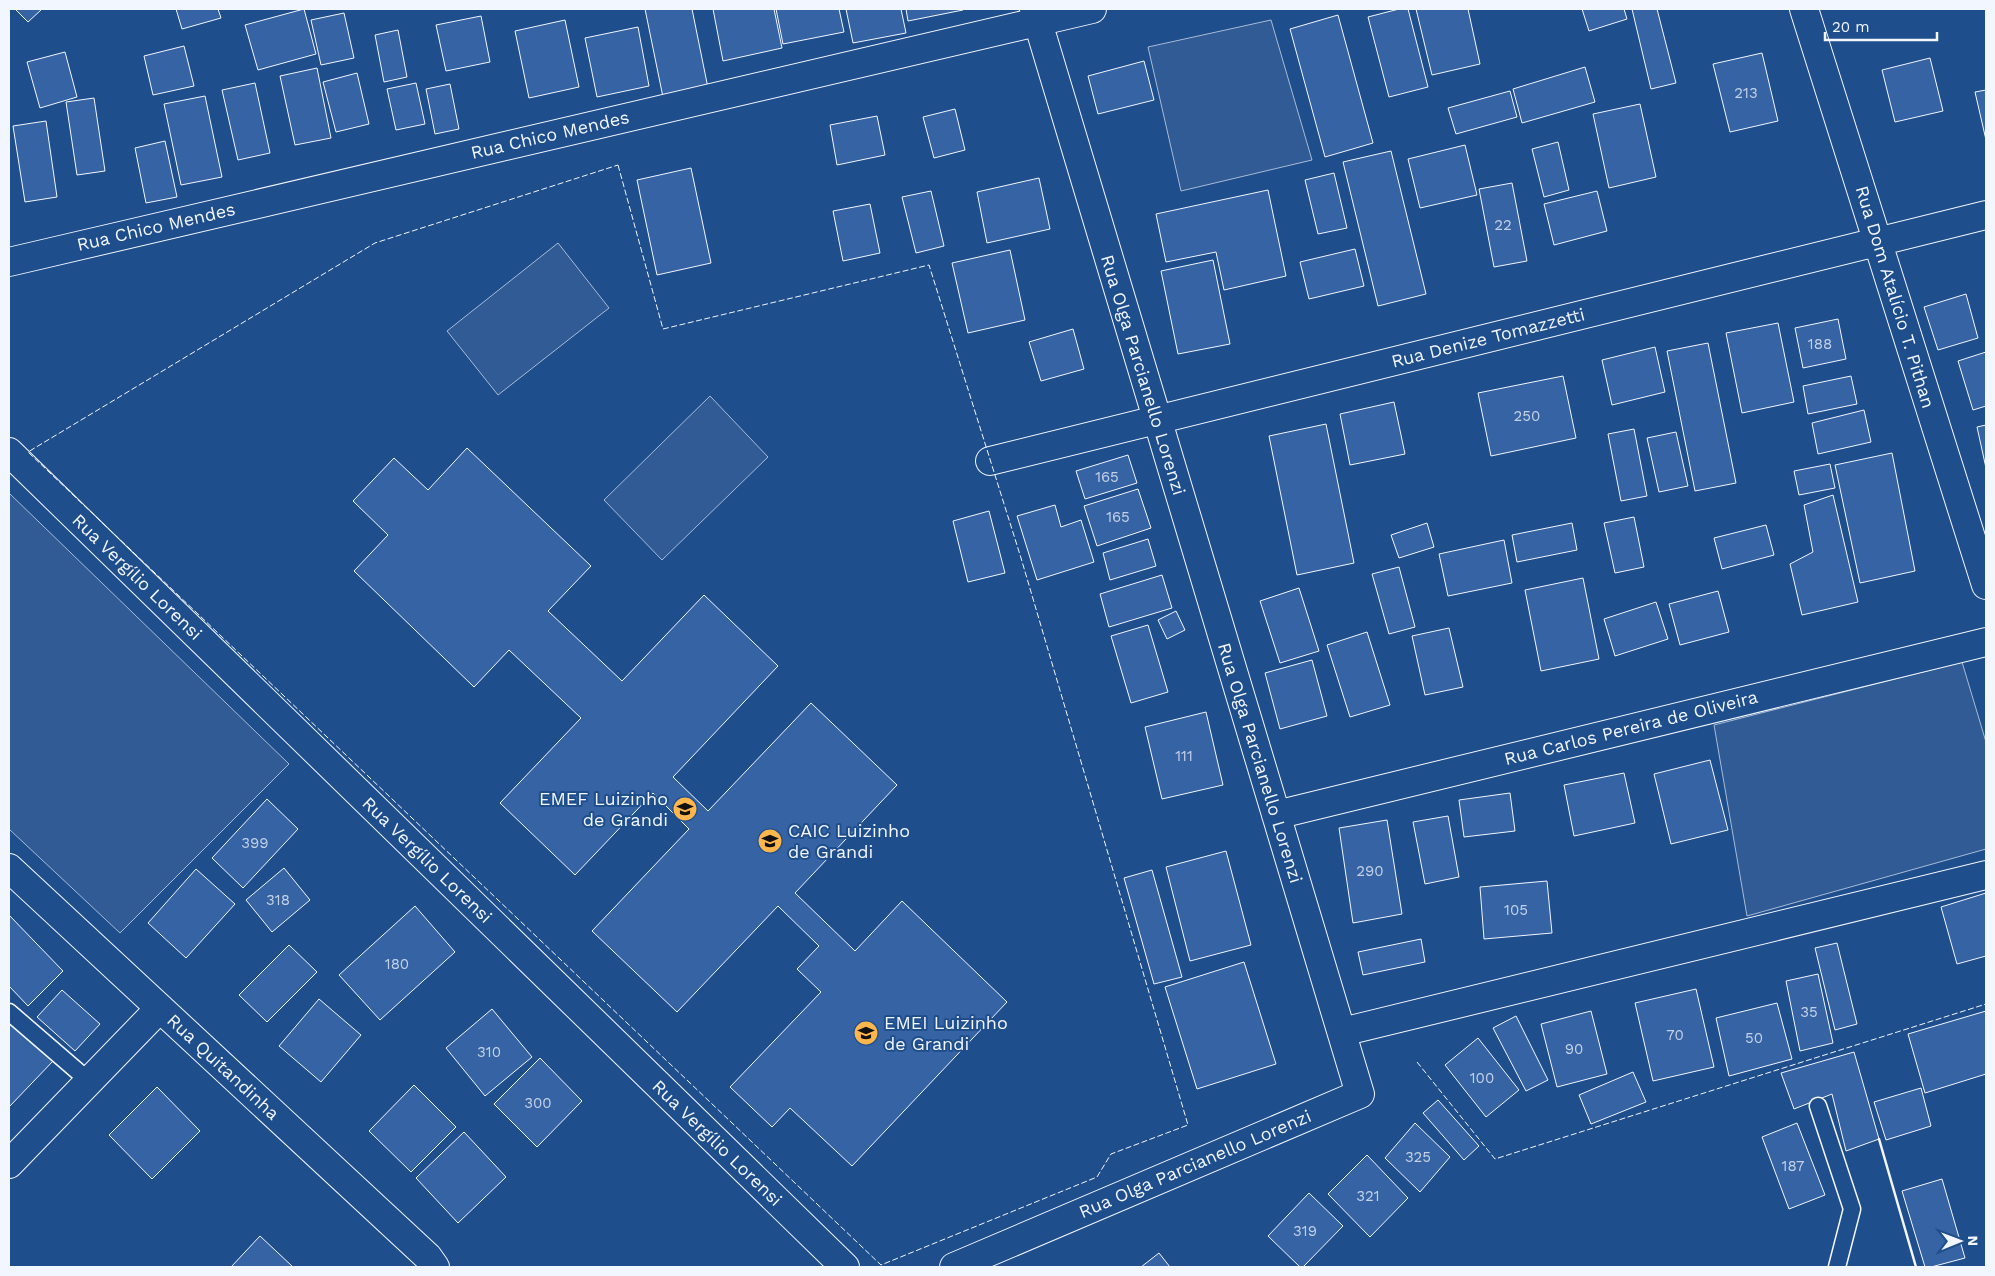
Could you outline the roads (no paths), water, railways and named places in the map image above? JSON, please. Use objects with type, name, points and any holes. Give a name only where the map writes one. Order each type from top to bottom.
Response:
[{"type":"street","name":"Rua Chico Mendes","points":[[9,262],[1036,15],[1092,9]]},
{"type":"street","name":"Rua Dom Atalício T. Pithan","points":[[1804,9],[1986,585]]},
{"type":"street","name":"Rua Olga Parcianello Lorenzi","points":[[954,1267],[1360,1094],[1036,15]]},
{"type":"street","name":"Rua Denize Tomazzetti","points":[[990,461],[1986,215]]},
{"type":"street","name":"Rua Vergílio Lorensi","points":[[9,452],[846,1267]]},
{"type":"street","name":"Rua Carlos Pereira de Oliveira","points":[[1276,815],[1986,642]]},
{"type":"street","name":"Rua Quitandinha","points":[[9,868],[428,1257],[435,1267]]},
{"type":"street","points":[[1342,1032],[1986,875]]},
{"type":"street","points":[[9,1164],[160,1008]]},
{"type":"lane","points":[[9,1012],[89,1081]]},
{"type":"lane","points":[[1818,1106],[1852,1209],[1837,1267]]},
{"type":"place","name":"EMEF Luizinho de Grandi","points":[[685,809]]},
{"type":"place","name":"CAIC Luizinho de Grandi","points":[[770,841]]},
{"type":"place","name":"EMEI Luizinho de Grandi","points":[[866,1033]]}]
